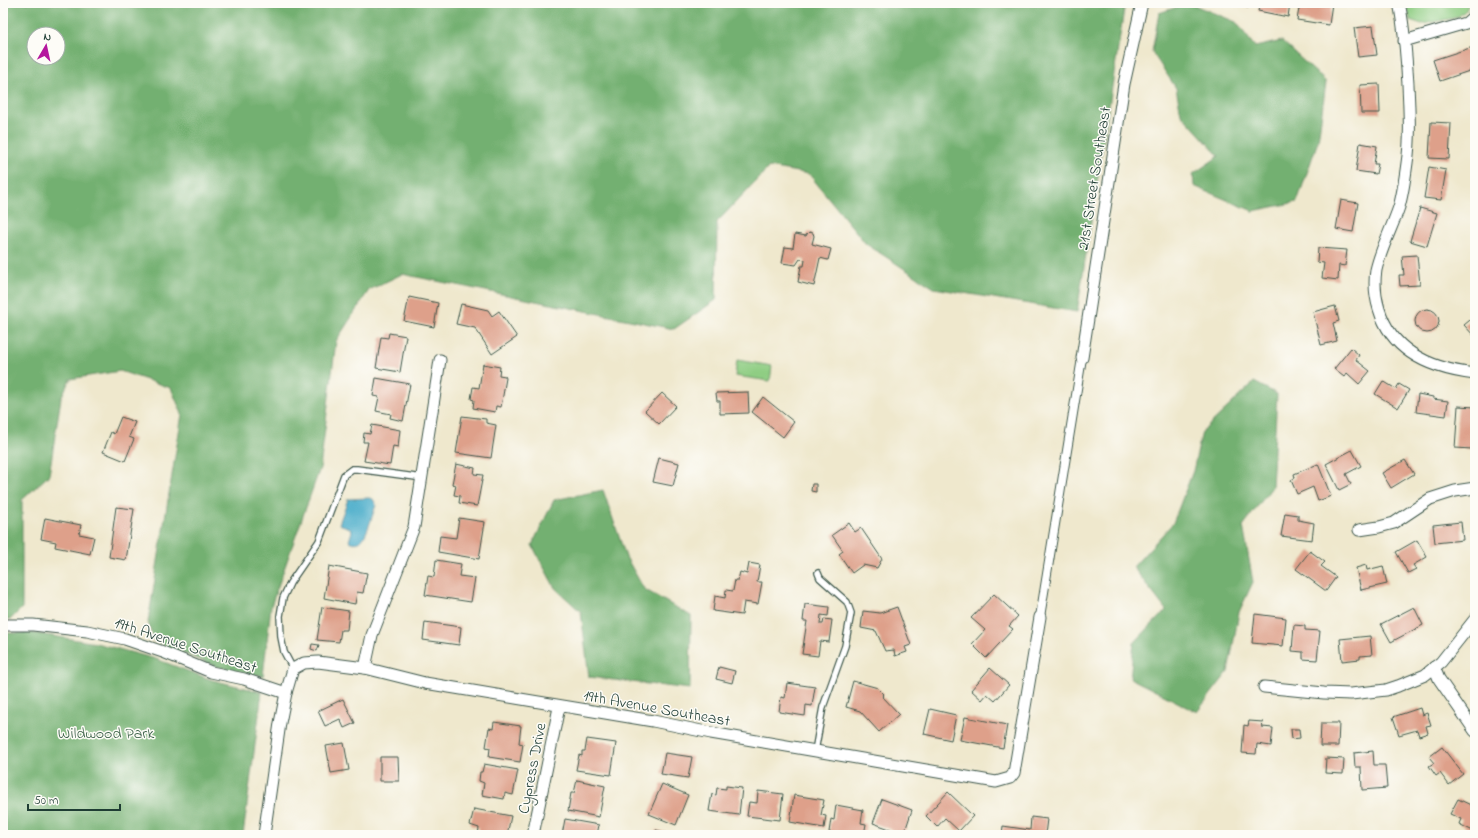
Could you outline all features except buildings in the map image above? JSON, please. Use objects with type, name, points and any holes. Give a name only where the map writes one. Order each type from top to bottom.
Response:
[{"type":"street","name":"21st Street Southeast","points":[[1082,358],[1124,84],[1142,3]]},
{"type":"street","points":[[1399,3],[1404,41],[1410,114],[1408,160],[1403,194],[1377,269],[1375,290],[1377,303],[1388,330],[1395,340],[1407,350],[1432,364],[1475,374]]},
{"type":"street","points":[[1404,41],[1466,23],[1475,15]]},
{"type":"street","points":[[1040,617],[1082,358]]},
{"type":"street","points":[[365,668],[372,635],[414,527],[440,360]]},
{"type":"street","points":[[1359,530],[1394,523],[1430,499],[1455,491],[1475,488]]},
{"type":"street","name":"19th Avenue Southeast","points":[[293,669],[304,663],[318,662],[365,668],[425,683],[559,707],[653,721],[711,734],[996,782],[1010,778],[1014,773],[1040,617]]},
{"type":"street","points":[[1264,687],[1351,694],[1386,690],[1424,675],[1448,654],[1475,619]]},
{"type":"street","name":"19th Avenue Southeast","points":[[3,625],[33,625],[79,630],[126,639],[163,652],[211,672],[244,679],[286,694]]},
{"type":"street","points":[[1434,667],[1439,679],[1475,731]]},
{"type":"street","points":[[264,835],[286,694],[293,669]]},
{"type":"street","name":"Cypress Drive","points":[[533,835],[559,707]]},
{"type":"lane","points":[[293,669],[284,652],[281,637],[280,616],[283,598],[290,583],[320,541],[344,475],[352,469],[357,469],[422,478]]},
{"type":"lane","points":[[815,751],[823,707],[845,646],[851,613],[847,602],[820,578],[818,573]]},
{"type":"green space","points":[[3,3],[1125,3],[1077,312],[934,288],[866,244],[809,174],[769,167],[717,222],[716,300],[674,329],[402,274],[369,290],[336,341],[320,468],[271,606],[263,676],[217,667],[154,641],[148,622],[182,414],[171,388],[120,371],[70,379],[61,398],[49,475],[22,500],[22,608],[11,619],[3,619]]},
{"type":"green space","points":[[1189,3],[1236,22],[1255,47],[1282,41],[1326,82],[1318,141],[1297,202],[1253,211],[1194,186],[1193,174],[1219,156],[1181,114],[1176,88],[1152,52],[1159,13]]},
{"type":"green space","points":[[1406,3],[1469,3],[1466,10],[1459,16],[1422,24],[1410,20]]},
{"type":"green space","points":[[737,360],[772,366],[770,381],[735,376]]},
{"type":"green space","points":[[1254,382],[1277,394],[1272,487],[1243,526],[1253,582],[1239,612],[1228,672],[1197,712],[1130,678],[1134,643],[1166,610],[1133,567],[1173,523],[1193,471],[1202,432]]},
{"type":"green space","points":[[603,490],[626,557],[644,589],[691,616],[690,689],[589,677],[581,612],[555,588],[532,545],[554,500]]},
{"type":"green space","name":"Wildwood Park","points":[[3,633],[33,633],[96,643],[156,659],[212,680],[262,692],[243,835],[3,835]]},
{"type":"water","points":[[348,499],[373,499],[376,505],[367,532],[359,542],[350,542],[352,531],[350,528],[339,524]]}]
